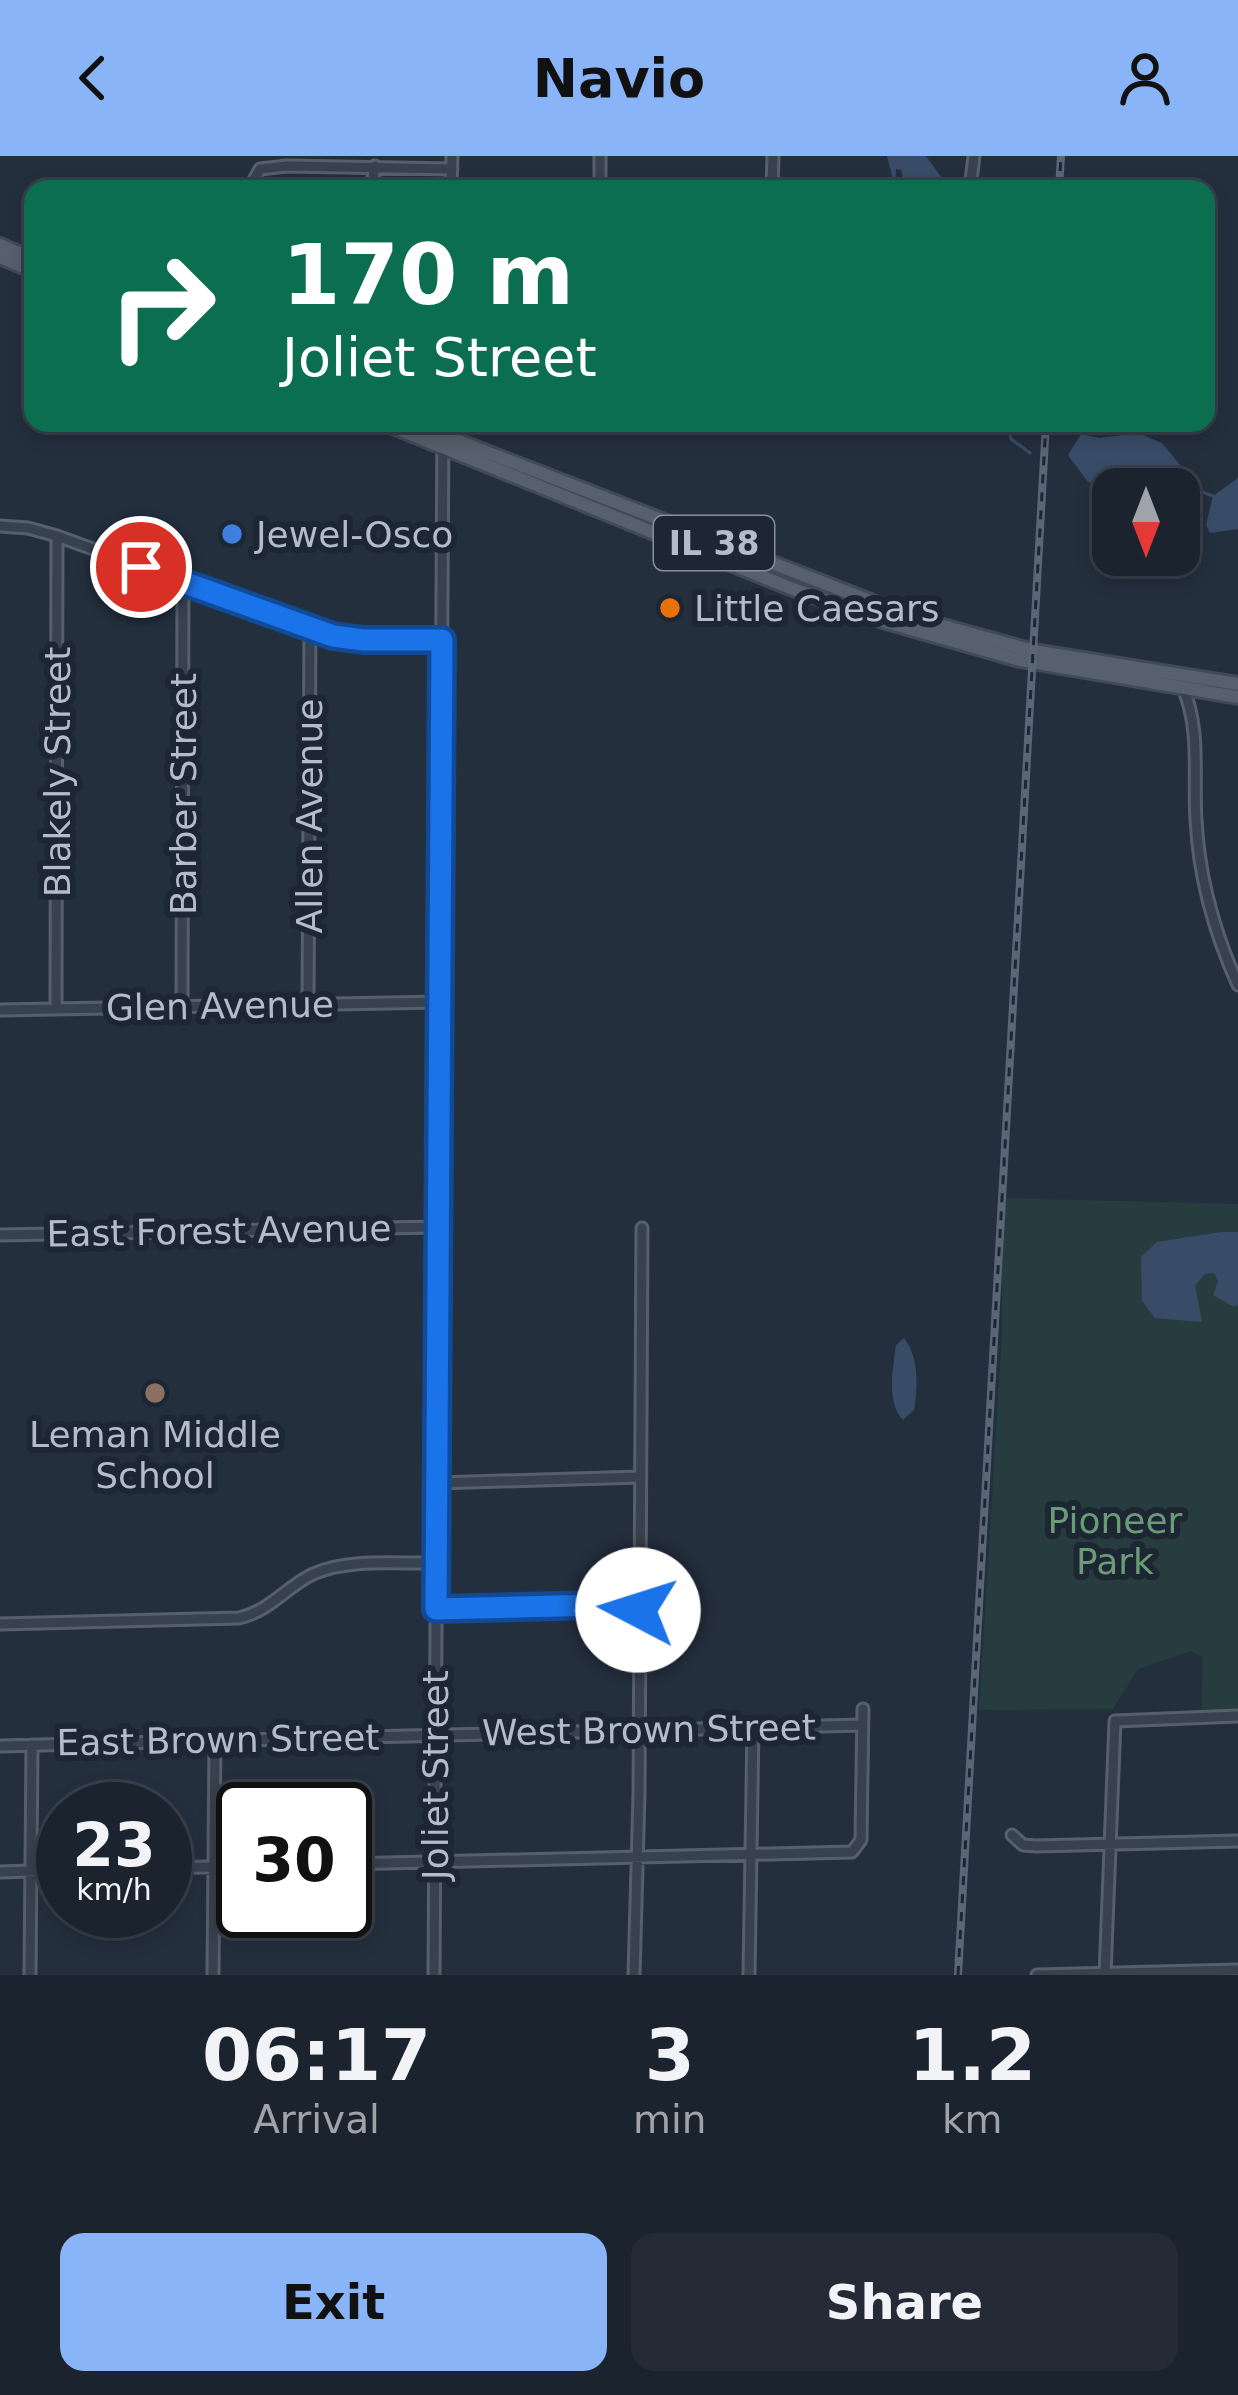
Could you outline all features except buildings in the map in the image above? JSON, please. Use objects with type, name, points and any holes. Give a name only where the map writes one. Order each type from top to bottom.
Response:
[{"type":"main road","name":"IL 38","points":[[443,436],[914,619],[1033,651],[1238,684]]},
{"type":"main road","name":"IL 38","points":[[443,436],[776,583],[883,621],[1020,660],[1238,697]]},
{"type":"street","points":[[451,180],[452,156]]},
{"type":"street","points":[[372,180],[375,166]]},
{"type":"street","points":[[254,180],[260,169],[452,169]]},
{"type":"street","name":"Joliet Street","points":[[434,1975],[443,436]]},
{"type":"street","points":[[0,526],[57,536],[354,640],[442,640]]},
{"type":"street","name":"Blakely Street","points":[[56,1009],[57,536]]},
{"type":"street","name":"Barber Street","points":[[182,1006],[184,582]]},
{"type":"street","name":"Allen Avenue","points":[[308,1004],[310,628]]},
{"type":"street","points":[[1184,688],[1194,712],[1198,856],[1208,904],[1238,985]]},
{"type":"street","points":[[1194,712],[1216,694]]},
{"type":"street","name":"Glen Avenue","points":[[0,1010],[441,1002]]},
{"type":"street","name":"East Forest Avenue","points":[[0,1235],[438,1227]]},
{"type":"street","points":[[634,1975],[642,1228]]},
{"type":"street","points":[[437,1483],[640,1478]]},
{"type":"street","points":[[0,1624],[239,1618],[260,1612],[297,1583],[325,1570],[437,1563]]},
{"type":"street","points":[[436,1609],[639,1604]]},
{"type":"street","points":[[372,1863],[857,1850],[863,1709]]},
{"type":"street","points":[[1105,1974],[1115,1721],[1238,1716]]},
{"type":"street","name":"West Brown Street","points":[[435,1735],[862,1725]]},
{"type":"street","points":[[749,1975],[753,1727]]},
{"type":"street","name":"East Brown Street","points":[[0,1746],[435,1735]]},
{"type":"street","points":[[214,1975],[215,1740]]},
{"type":"street","points":[[30,1975],[32,1745]]},
{"type":"street","points":[[1012,1834],[1022,1844],[1238,1841]]},
{"type":"street","points":[[192,1867],[214,1867]]},
{"type":"street","points":[[0,1872],[36,1871]]},
{"type":"street","points":[[1037,1975],[1238,1970]]},
{"type":"green space","name":"Pioneer Park","points":[[1002,1198],[1238,1204],[1238,1716],[1201,1717],[1203,1657],[1191,1651],[1138,1669],[1113,1709],[979,1710],[1002,1333]]},
{"type":"water","points":[[887,156],[926,156],[942,180],[904,180],[896,169],[893,180]]},
{"type":"water","points":[[1138,433],[1162,443],[1182,468],[1092,468],[1092,482],[1088,482],[1068,455],[1081,434],[1099,438]]},
{"type":"water","points":[[1238,478],[1238,529],[1210,533],[1206,525],[1213,496]]},
{"type":"water","points":[[1238,1232],[1238,1305],[1213,1295],[1218,1281],[1214,1273],[1205,1274],[1195,1286],[1202,1322],[1155,1318],[1142,1301],[1141,1257],[1157,1242]]},
{"type":"water","points":[[904,1338],[917,1382],[914,1410],[903,1420],[894,1404],[892,1384],[896,1345]]},
{"type":"waterway","points":[[1010,432],[1011,439],[1030,453]]},
{"type":"waterway","points":[[1202,492],[1213,496]]},
{"type":"railway","points":[[1060,180],[1061,156]]},
{"type":"railway","points":[[958,1975],[1045,432]]},
{"type":"place","name":"Jewel-Osco","points":[[232,534]]},
{"type":"place","name":"Little Caesars","points":[[670,608]]},
{"type":"place","name":"Leman Middle School","points":[[155,1393]]},
{"type":"route","points":[[141,567],[333,636],[442,640],[436,1609],[639,1604],[638,1610]]}]
